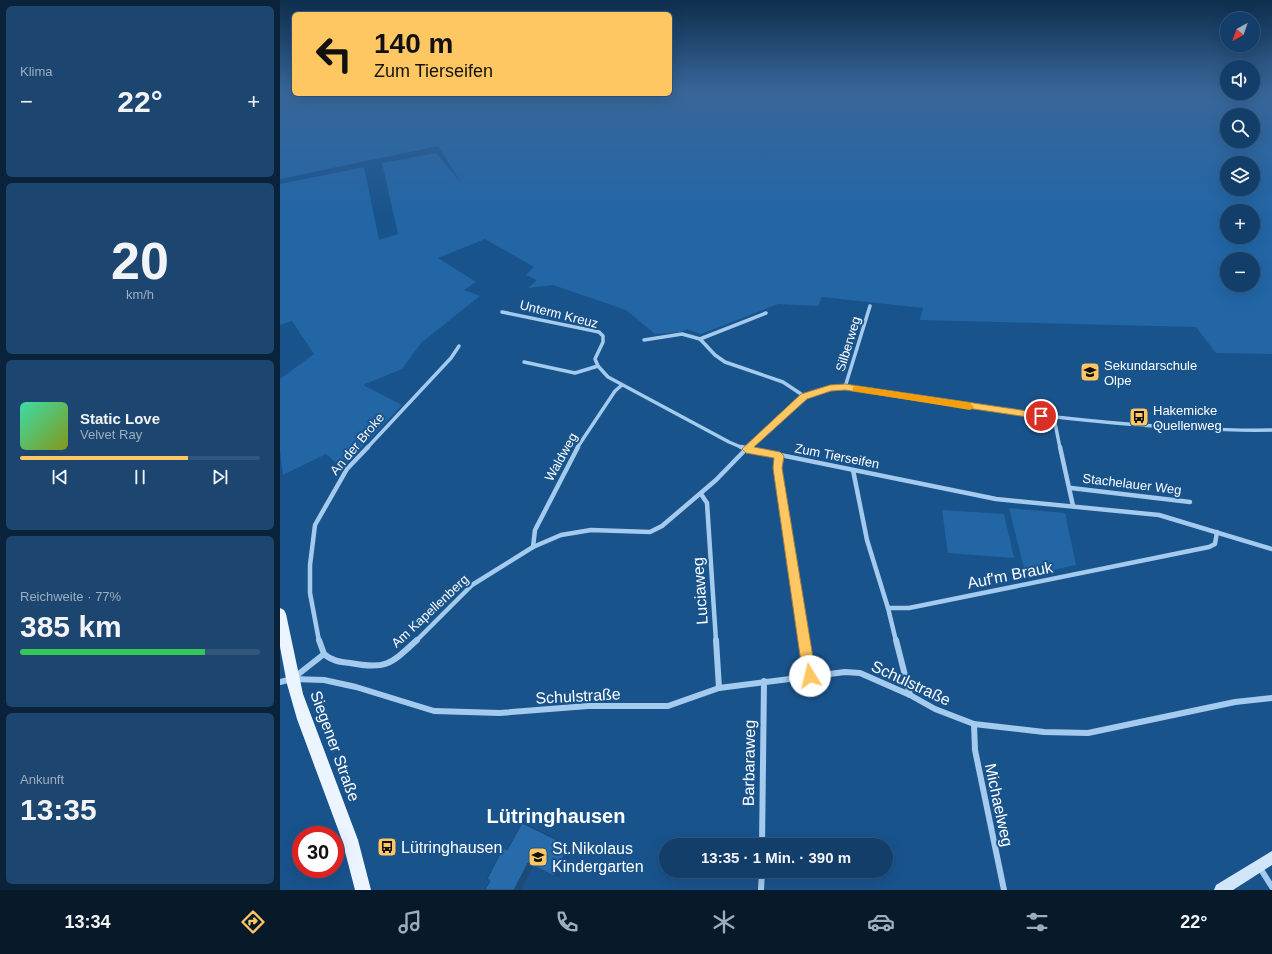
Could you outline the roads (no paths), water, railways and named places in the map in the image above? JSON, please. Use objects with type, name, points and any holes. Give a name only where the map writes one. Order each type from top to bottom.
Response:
[{"type":"main road","name":"Siegener Straße","points":[[280,614],[286,680],[296,694],[339,807],[357,862],[363,890]]},
{"type":"street","name":"Silberweg","points":[[845,387],[870,306]]},
{"type":"street","name":"Unterm Kreuz","points":[[502,312],[599,332],[603,336],[603,342],[595,359],[598,366]]},
{"type":"street","points":[[644,340],[676,335],[700,339],[766,313]]},
{"type":"street","points":[[700,339],[715,355],[725,362],[764,374],[783,382],[804,396],[830,388],[845,387],[1054,418],[1230,431],[1272,430]]},
{"type":"street","name":"An der Broke","points":[[324,654],[318,638],[310,593],[310,565],[315,525],[347,469],[451,358],[460,346]]},
{"type":"street","points":[[524,362],[576,373],[598,366]]},
{"type":"street","name":"Zum Tierseifen","points":[[598,366],[608,376],[622,385],[729,442],[746,449],[996,499],[1159,515],[1217,532]]},
{"type":"street","name":"Waldweg","points":[[533,547],[535,530],[576,450],[614,391],[622,385]]},
{"type":"street","name":"Am Kapellenberg","points":[[324,654],[331,660],[359,665],[374,667],[386,664],[395,660],[417,640],[472,585],[533,547],[562,534],[591,530],[650,532],[662,526],[701,494],[746,449],[804,396]]},
{"type":"street","points":[[1054,418],[1074,506]]},
{"type":"street","points":[[780,456],[777,468],[810,676]]},
{"type":"street","points":[[853,470],[856,498],[880,586],[888,608],[910,695]]},
{"type":"street","name":"Stachelauer Weg","points":[[1071,488],[1190,502]]},
{"type":"street","name":"Luciaweg","points":[[701,494],[707,503],[719,688]]},
{"type":"street","points":[[1217,532],[1272,549]]},
{"type":"street","name":"Auf'm Brauk","points":[[888,608],[909,608],[1209,547],[1215,544],[1217,532]]},
{"type":"street","points":[[286,680],[324,654]]},
{"type":"street","name":"Schulstraße","points":[[286,680],[324,680],[356,687],[434,711],[500,714],[588,706],[668,706],[719,688],[764,681],[845,672],[860,673],[910,695],[936,709],[974,724],[1044,732],[1088,733],[1235,702],[1272,698]]},
{"type":"street","name":"Barbaraweg","points":[[762,838],[764,681]]},
{"type":"street","name":"Michaelweg","points":[[974,724],[974,750],[1004,890]]},
{"type":"street","points":[[1222,890],[1272,857]]},
{"type":"street","points":[[1258,866],[1272,887]]},
{"type":"street","points":[[761,890],[762,878]]},
{"type":"place","name":"Sekundarschule Olpe","points":[[1090,372]]},
{"type":"place","name":"Hakemicke Quellenweg","points":[[1139,417]]},
{"type":"place","name":"Lütringhausen","points":[[387,847]]},
{"type":"place","name":"St.Nikolaus Kindergarten","points":[[538,857]]},
{"type":"district","name":"Lütringhausen","points":[[556,816]]}]
